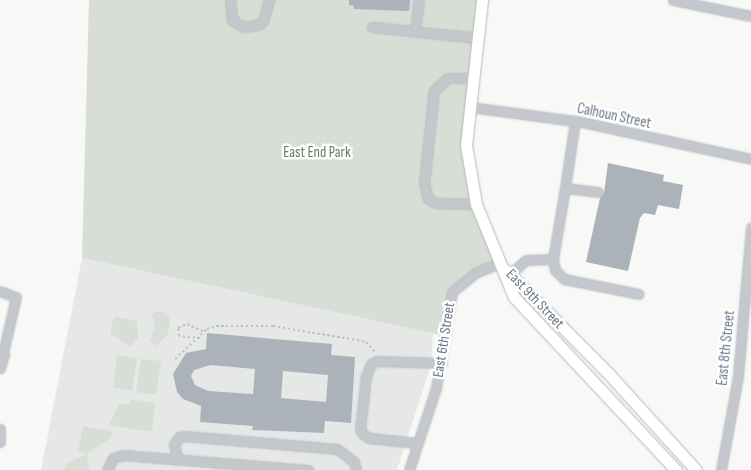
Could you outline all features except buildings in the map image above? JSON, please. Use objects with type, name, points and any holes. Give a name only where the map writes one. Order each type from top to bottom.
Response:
[{"type":"main road","points":[[482,0],[466,145],[476,204],[500,263]]},
{"type":"main road","name":"East 9th Street","points":[[500,263],[608,373],[696,470]]},
{"type":"main road","name":"East 9th Street","points":[[500,263],[514,297],[676,470]]},
{"type":"street","points":[[230,0],[232,20],[238,25],[251,27],[263,21],[269,0]]},
{"type":"street","points":[[415,31],[419,0]]},
{"type":"street","points":[[673,0],[751,16]]},
{"type":"street","points":[[372,27],[478,38]]},
{"type":"street","points":[[473,78],[448,78],[434,90],[424,183],[428,199],[436,204],[476,204]]},
{"type":"street","name":"Calhoun Street","points":[[470,107],[575,121],[751,159]]},
{"type":"street","points":[[575,121],[552,259],[556,272],[564,279],[639,294]]},
{"type":"street","points":[[564,188],[598,192]]},
{"type":"street","name":"East 8th Street","points":[[721,470],[738,376],[747,311],[751,228]]},
{"type":"street","points":[[510,274],[526,260],[552,259]]},
{"type":"street","name":"East 6th Street","points":[[409,470],[416,443],[430,410],[442,364],[452,292],[477,272],[500,263]]},
{"type":"street","points":[[0,291],[16,297],[1,352],[0,368]]},
{"type":"street","points":[[416,443],[369,438],[360,430],[366,376],[371,364],[377,360],[442,364]]},
{"type":"street","points":[[0,428],[0,442]]},
{"type":"street","points":[[177,458],[174,444],[180,437],[185,436],[337,449],[354,462],[356,470]]},
{"type":"street","points":[[107,470],[113,458],[123,455],[177,458],[258,468],[308,470]]},
{"type":"path","points":[[200,338],[179,336],[178,328],[187,324],[205,332]]},
{"type":"path","points":[[175,359],[205,332],[216,326],[273,326],[366,342],[375,351],[377,360]]},
{"type":"shaded area","points":[[82,258],[433,333],[431,365],[397,470],[41,470]]},
{"type":"green space","name":"East End Park","points":[[89,0],[481,0],[470,168],[500,263],[452,292],[446,336],[82,258]]},
{"type":"green space","points":[[156,311],[167,313],[170,321],[168,334],[157,346],[150,341],[155,327],[152,315]]},
{"type":"green space","points":[[116,317],[137,321],[138,337],[130,347],[110,333],[113,319]]},
{"type":"green space","points":[[117,355],[137,358],[132,391],[113,388]]},
{"type":"green space","points":[[141,359],[161,361],[156,395],[136,392]]},
{"type":"green space","points":[[130,399],[155,403],[152,432],[109,425],[119,404],[129,404]]},
{"type":"green space","points":[[83,426],[112,431],[111,438],[87,454],[89,470],[64,470],[66,464],[86,454],[78,452]]}]
